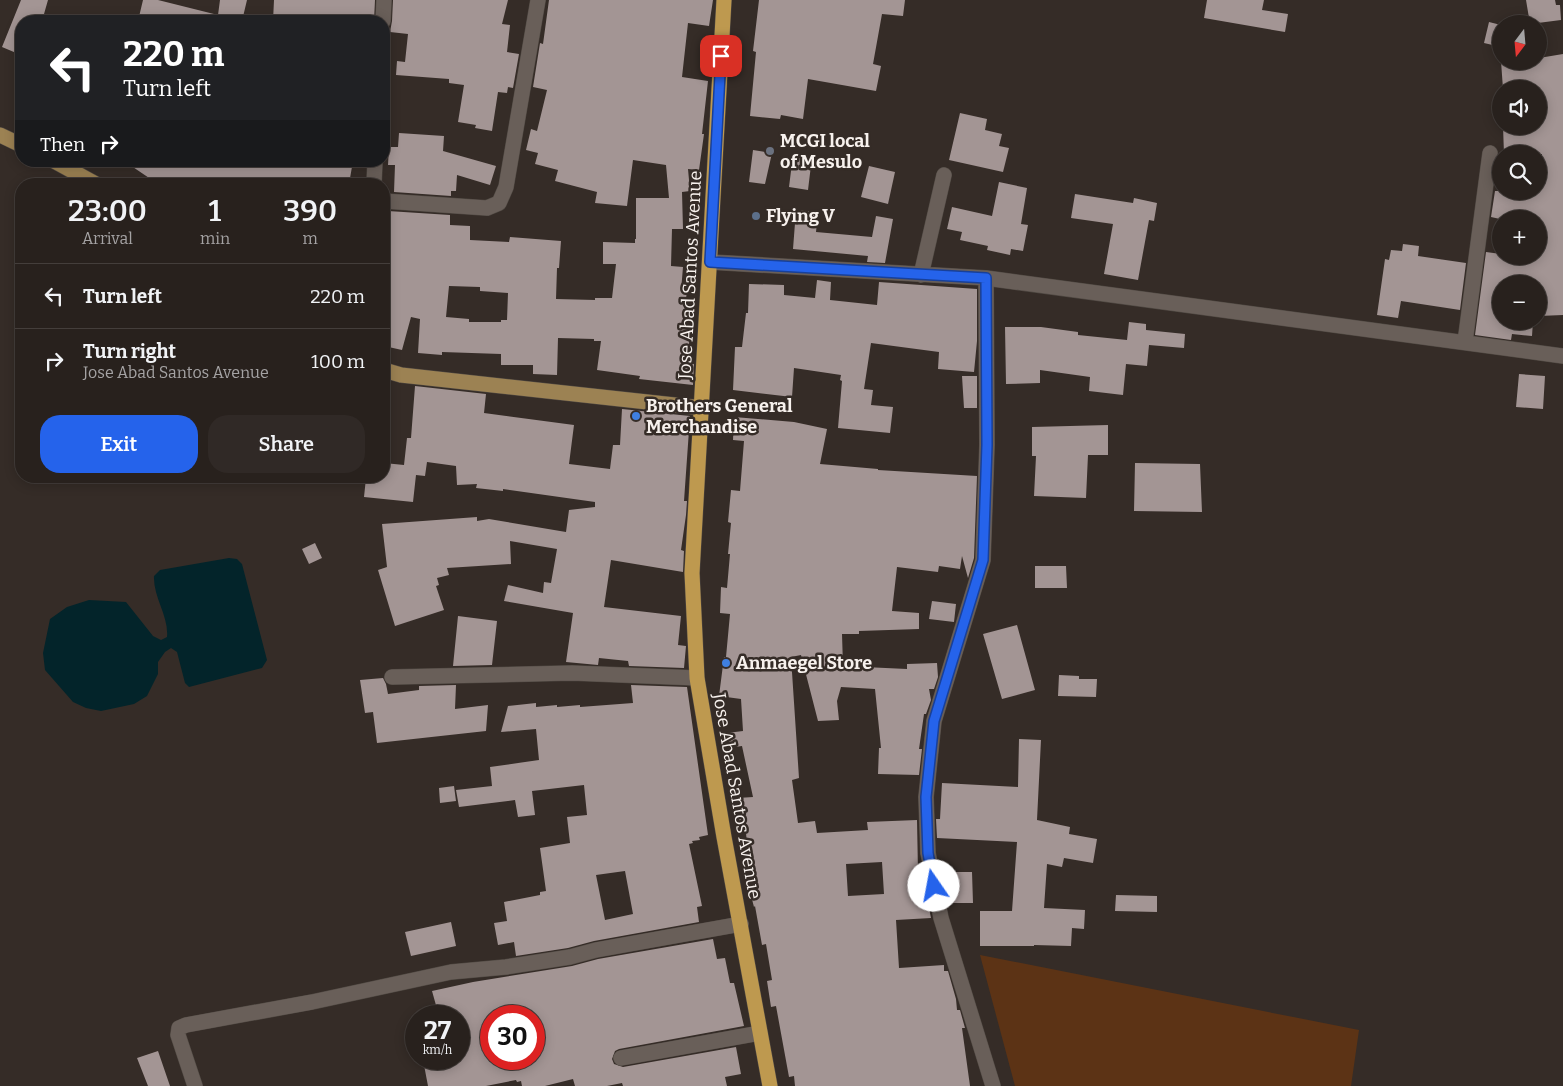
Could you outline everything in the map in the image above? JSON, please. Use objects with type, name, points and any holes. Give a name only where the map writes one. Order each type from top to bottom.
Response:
[{"type":"highway","name":"Jose Abad Santos Avenue","points":[[724,0],[692,574],[697,678],[770,1086]]},
{"type":"main road","points":[[0,135],[15,142]]},
{"type":"main road","points":[[65,167],[85,178]]},
{"type":"main road","points":[[390,372],[401,375],[702,408]]},
{"type":"street","points":[[383,15],[384,0]]},
{"type":"street","points":[[390,201],[487,208],[499,203],[506,187],[538,0]]},
{"type":"street","points":[[1465,342],[1490,153]]},
{"type":"street","points":[[921,275],[944,175]]},
{"type":"street","points":[[710,262],[986,278],[1563,356]]},
{"type":"street","points":[[986,278],[987,445],[983,560],[934,721],[926,797],[928,853],[941,918],[993,1086]]},
{"type":"street","points":[[392,678],[572,672],[697,678]]},
{"type":"street","points":[[195,1086],[178,1035],[179,1028],[186,1025],[312,1002],[451,972],[506,967],[570,957],[596,950],[740,924]]},
{"type":"street","points":[[621,1058],[760,1033]]},
{"type":"shaded area","points":[[980,955],[1359,1030],[1351,1086],[1015,1086]]},
{"type":"water","points":[[229,558],[237,559],[242,564],[267,660],[262,668],[189,687],[185,683],[177,652],[171,648],[165,652],[158,662],[158,674],[147,696],[134,704],[101,711],[86,708],[73,702],[45,670],[43,653],[50,619],[67,607],[89,600],[126,602],[153,636],[161,640],[167,637],[167,629],[154,584],[154,576],[160,570]]},
{"type":"building","points":[[21,0],[48,0],[44,15],[15,15],[15,52],[2,47]]},
{"type":"building","points":[[143,0],[158,0],[218,15],[139,15]]},
{"type":"building","points":[[220,0],[247,0],[243,15],[218,15]]},
{"type":"building","points":[[274,0],[375,0],[374,15],[273,15]]},
{"type":"building","points":[[393,0],[508,0],[502,24],[510,25],[507,52],[519,54],[513,88],[508,87],[507,93],[498,92],[492,131],[475,128],[476,125],[458,122],[464,85],[449,83],[449,79],[396,75],[397,61],[405,62],[408,34],[390,32]]},
{"type":"building","points":[[549,0],[713,0],[709,26],[688,23],[682,77],[708,81],[702,134],[704,134],[699,170],[688,169],[690,191],[682,192],[683,229],[672,229],[671,266],[683,267],[681,291],[687,291],[685,306],[693,307],[687,363],[694,364],[693,385],[639,379],[640,376],[597,370],[601,341],[594,341],[594,339],[558,338],[557,375],[533,374],[533,365],[501,365],[501,354],[442,352],[442,355],[418,353],[420,319],[411,317],[402,350],[390,347],[390,211],[450,215],[450,225],[470,226],[470,240],[509,242],[510,237],[561,241],[559,268],[557,268],[556,299],[595,300],[595,298],[612,298],[616,264],[603,264],[603,242],[635,243],[636,198],[669,198],[666,165],[633,160],[627,206],[595,203],[597,192],[555,181],[558,170],[535,164],[538,153],[526,150],[531,129],[537,131],[547,90],[533,87],[540,43],[543,44]],"holes":[[[449,286],[480,287],[480,291],[508,293],[507,320],[501,320],[501,322],[469,322],[469,319],[446,317]]]},
{"type":"building","points":[[759,0],[905,0],[903,16],[882,14],[873,64],[881,66],[876,91],[808,79],[803,119],[781,115],[780,119],[750,116],[756,52],[753,51]]},
{"type":"building","points":[[1207,0],[1264,0],[1262,10],[1288,14],[1285,32],[1204,18]]},
{"type":"building","points":[[1526,0],[1555,0],[1556,5],[1560,5],[1561,20],[1548,22],[1548,15],[1528,15]]},
{"type":"building","points":[[1489,22],[1492,23],[1492,45],[1484,43]]},
{"type":"building","points":[[1563,54],[1563,315],[1547,316],[1547,275],[1492,275],[1492,330],[1532,330],[1532,336],[1512,334],[1511,340],[1475,335],[1486,252],[1492,253],[1492,265],[1547,265],[1547,210],[1492,210],[1494,200],[1547,200],[1547,145],[1504,145],[1503,135],[1547,135],[1547,80],[1502,80],[1502,70],[1548,70],[1548,56]]},
{"type":"building","points":[[960,113],[987,119],[985,130],[1002,134],[999,146],[1009,148],[1003,172],[949,160]]},
{"type":"building","points":[[399,133],[444,136],[443,151],[496,166],[490,185],[457,175],[456,191],[451,191],[451,196],[394,192],[395,165],[390,165],[390,147],[398,147]]},
{"type":"building","points":[[753,150],[772,153],[765,184],[749,182]]},
{"type":"building","points":[[793,155],[812,157],[808,190],[789,187]]},
{"type":"building","points":[[869,166],[895,172],[888,204],[861,197]]},
{"type":"building","points":[[133,167],[352,167],[350,178],[149,178]]},
{"type":"building","points":[[999,182],[1027,188],[1021,224],[1028,225],[1023,251],[1011,249],[1010,255],[987,250],[988,246],[960,240],[962,232],[947,229],[952,207],[992,216]]},
{"type":"building","points":[[1075,194],[1133,203],[1134,198],[1157,203],[1154,221],[1149,220],[1138,280],[1104,274],[1113,224],[1071,218]]},
{"type":"building","points":[[796,210],[818,212],[816,232],[872,237],[876,216],[893,219],[885,263],[867,262],[868,256],[793,249]]},
{"type":"building","points":[[1403,244],[1419,246],[1418,256],[1466,263],[1460,310],[1401,301],[1398,318],[1377,315],[1385,259],[1389,260],[1391,250],[1402,251]]},
{"type":"building","points":[[817,280],[831,282],[830,300],[877,305],[879,282],[977,289],[977,341],[974,372],[938,369],[939,352],[871,343],[864,389],[873,390],[871,405],[893,407],[890,433],[838,428],[841,375],[794,368],[792,397],[733,390],[735,347],[742,347],[746,313],[748,313],[749,284],[784,285],[784,295],[815,298]]},
{"type":"building","points":[[1129,322],[1146,324],[1146,330],[1185,334],[1184,348],[1149,345],[1147,366],[1126,364],[1123,395],[1089,391],[1090,377],[1040,370],[1040,383],[1006,384],[1005,327],[1041,327],[1078,332],[1078,335],[1127,340]]},
{"type":"building","points":[[1519,374],[1545,376],[1543,409],[1516,407]]},
{"type":"building","points":[[962,376],[977,376],[977,408],[964,408]]},
{"type":"building","points":[[415,386],[486,394],[484,413],[574,425],[569,464],[610,469],[613,445],[620,445],[622,409],[690,416],[684,501],[687,501],[681,550],[684,551],[683,572],[611,560],[604,607],[681,616],[678,645],[686,646],[684,668],[629,666],[628,661],[599,658],[598,665],[566,662],[573,613],[504,601],[508,585],[543,593],[544,582],[551,583],[557,549],[510,541],[511,564],[447,568],[449,575],[437,578],[439,585],[436,586],[444,610],[395,626],[378,570],[387,567],[382,524],[477,517],[477,521],[489,519],[566,532],[569,510],[595,507],[595,502],[503,489],[503,491],[476,488],[477,484],[457,485],[456,466],[427,462],[425,476],[416,475],[413,502],[364,497],[365,483],[390,483],[390,464],[404,465],[407,438],[411,438]]},
{"type":"building","points":[[734,417],[794,422],[827,429],[820,464],[878,470],[977,476],[974,558],[968,578],[962,556],[960,569],[939,566],[938,572],[897,567],[892,611],[919,613],[919,629],[859,631],[859,634],[842,634],[843,666],[907,669],[907,664],[937,663],[938,677],[934,689],[929,689],[931,700],[926,714],[924,714],[919,749],[922,749],[919,775],[878,774],[879,748],[881,748],[875,689],[841,687],[837,701],[839,720],[818,721],[801,655],[791,657],[799,778],[792,780],[798,823],[815,821],[817,833],[868,830],[867,822],[917,820],[918,872],[922,872],[931,918],[896,920],[899,968],[944,965],[944,971],[948,971],[957,1010],[960,1010],[965,1028],[962,1028],[970,1086],[795,1086],[794,1076],[789,1077],[776,1006],[771,1007],[767,981],[772,980],[766,944],[762,945],[755,906],[748,884],[750,883],[745,820],[739,821],[738,798],[753,797],[742,746],[728,748],[727,733],[743,731],[741,699],[719,696],[724,657],[726,657],[730,614],[720,613],[721,587],[727,588],[731,523],[728,522],[731,490],[740,491],[744,441],[733,440]],"holes":[[[882,862],[884,894],[848,896],[846,864]]]},
{"type":"building","points":[[1108,425],[1108,455],[1088,455],[1086,498],[1034,496],[1036,456],[1032,456],[1032,427]]},
{"type":"building","points":[[1135,463],[1200,464],[1202,512],[1134,511]]},
{"type":"building","points":[[315,543],[322,558],[309,564],[302,549]]},
{"type":"building","points":[[1035,566],[1066,566],[1067,588],[1035,588]]},
{"type":"building","points":[[932,601],[956,604],[954,622],[929,619]]},
{"type":"building","points":[[458,616],[497,621],[492,665],[453,666]]},
{"type":"building","points":[[1017,625],[1035,690],[1002,699],[983,634]]},
{"type":"building","points":[[1059,675],[1079,676],[1079,679],[1097,679],[1096,697],[1058,696]]},
{"type":"building","points":[[383,678],[388,694],[419,690],[419,686],[456,685],[455,709],[488,705],[486,731],[377,743],[373,712],[365,713],[360,680]]},
{"type":"building","points":[[631,685],[687,687],[708,835],[699,837],[700,840],[692,841],[693,843],[689,844],[702,906],[697,907],[699,922],[594,941],[568,948],[516,956],[514,942],[498,945],[494,923],[507,921],[504,902],[540,895],[540,892],[546,891],[540,848],[570,843],[567,817],[587,815],[584,785],[532,791],[535,815],[518,817],[515,800],[459,807],[456,790],[492,786],[490,767],[539,760],[536,729],[501,732],[508,706],[536,703],[536,707],[580,705],[580,707],[633,703]],"holes":[[[625,871],[633,914],[605,920],[596,875]]]},
{"type":"building","points":[[1019,739],[1041,740],[1037,820],[1070,827],[1069,834],[1097,839],[1093,863],[1064,858],[1062,867],[1047,864],[1044,908],[1085,910],[1084,929],[1072,928],[1071,946],[980,946],[980,911],[1012,911],[1017,842],[937,838],[936,819],[940,819],[942,783],[1018,787]]},
{"type":"building","points":[[454,786],[456,801],[440,803],[439,788]]},
{"type":"building","points":[[941,872],[972,872],[973,903],[948,903]]},
{"type":"building","points":[[1116,895],[1157,896],[1157,912],[1115,911]]},
{"type":"building","points":[[451,922],[456,946],[411,956],[405,932]]},
{"type":"building","points":[[713,939],[717,959],[725,958],[730,983],[734,983],[744,1026],[619,1049],[615,1051],[612,1059],[614,1064],[623,1067],[736,1047],[741,1074],[725,1077],[727,1086],[623,1086],[622,1083],[607,1086],[575,1086],[573,1079],[545,1086],[522,1086],[521,1081],[517,1082],[516,1080],[486,1086],[428,1086],[425,1070],[470,1070],[470,1005],[436,1005],[432,991],[473,982],[572,966],[598,959]]},
{"type":"building","points":[[158,1051],[170,1086],[148,1086],[137,1058]]},
{"type":"place","name":"MCGI local of Mesulo","points":[[770,151]]},
{"type":"place","name":"Flying V","points":[[756,216]]},
{"type":"place","name":"Brothers General Merchandise","points":[[636,416]]},
{"type":"place","name":"Anmaegel Store","points":[[726,663]]},
{"type":"route","points":[[721,56],[710,262],[986,278],[987,445],[983,560],[934,721],[926,797],[928,853],[934,886]]}]
